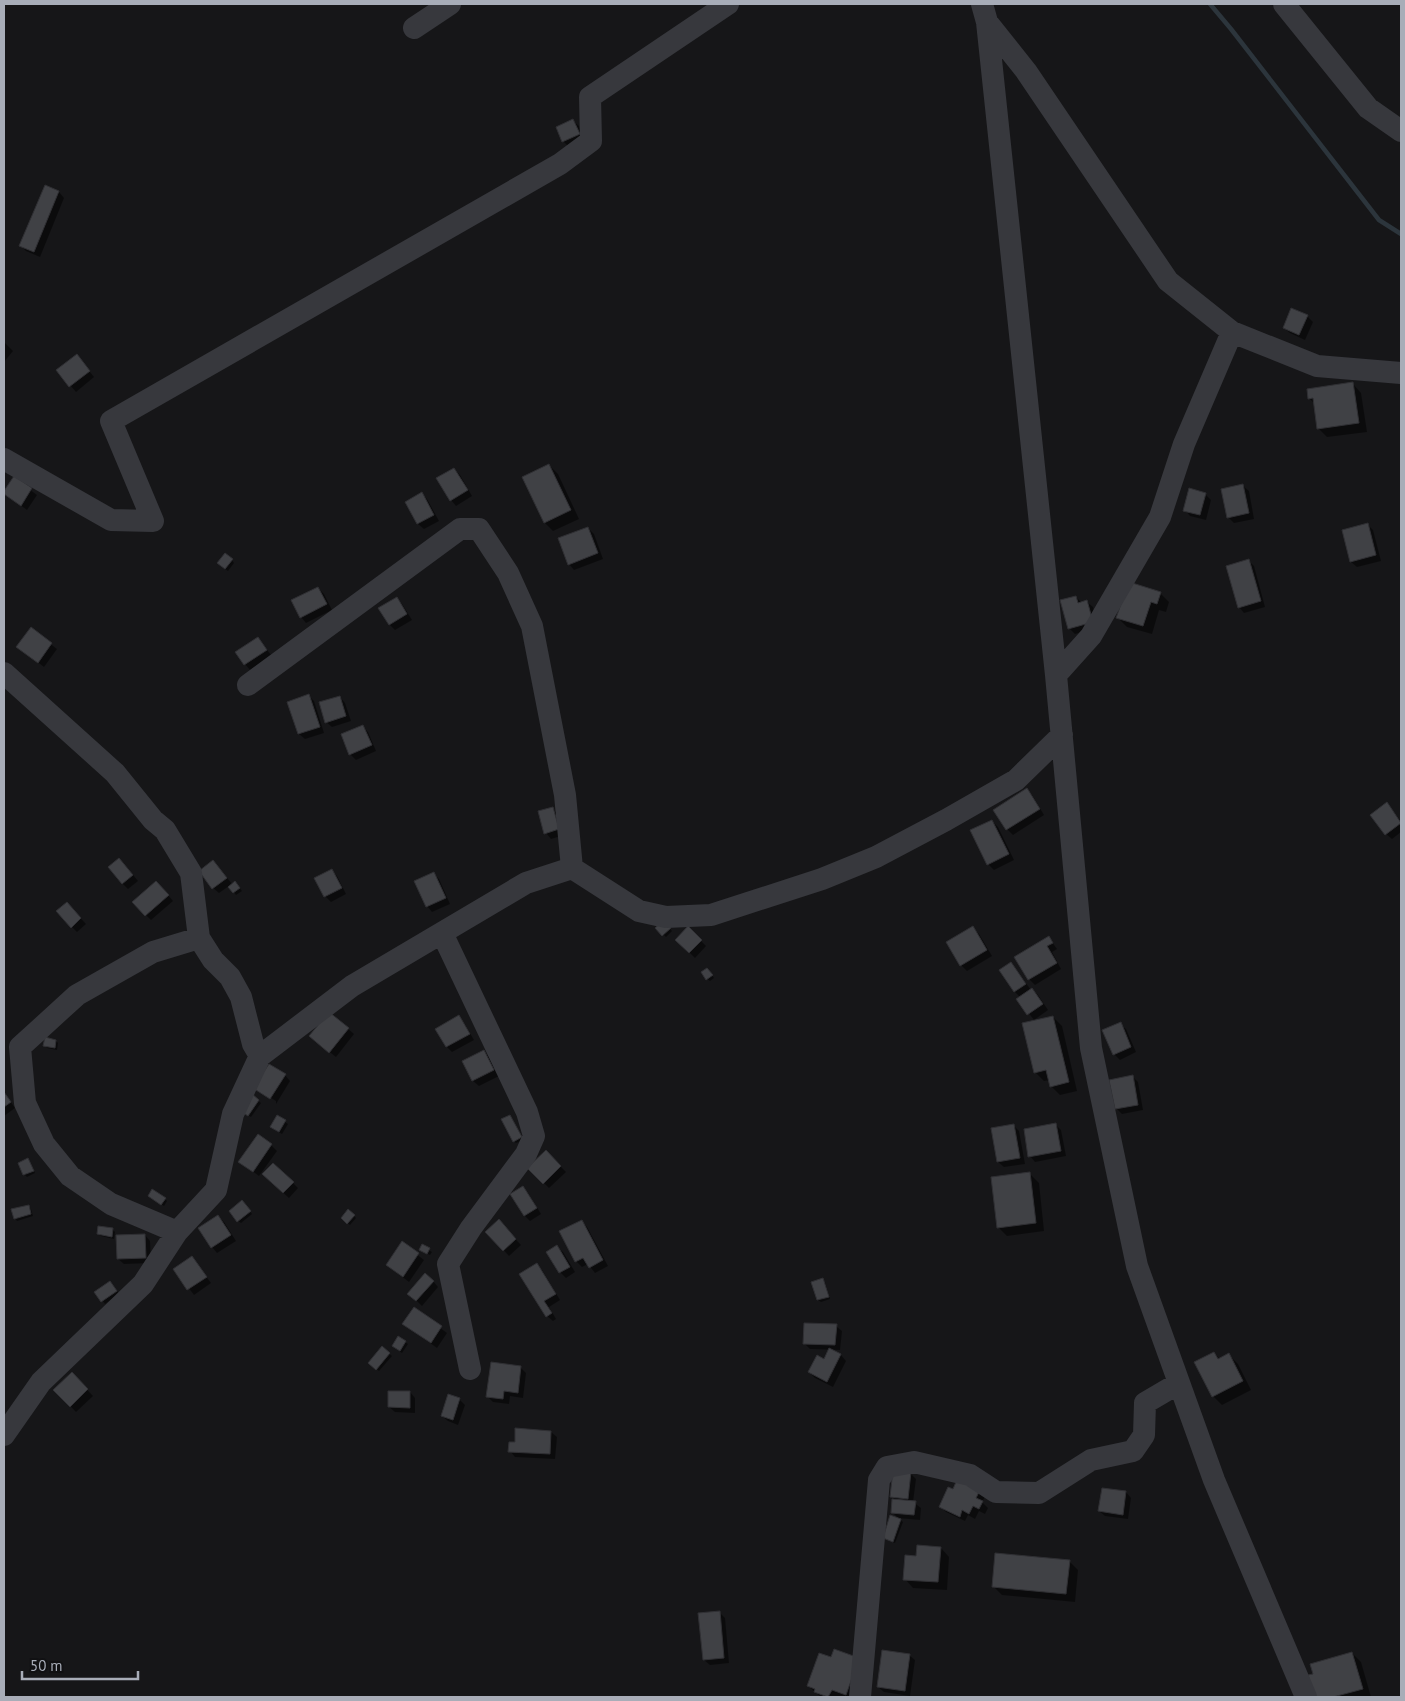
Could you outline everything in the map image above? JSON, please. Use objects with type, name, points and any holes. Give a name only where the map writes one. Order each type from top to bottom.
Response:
[{"type":"street","points":[[414,28],[450,4]]},
{"type":"street","points":[[4,459],[111,520],[153,520],[111,420],[560,164],[592,141],[590,97],[728,4]]},
{"type":"street","points":[[1284,4],[1368,108],[1401,131]]},
{"type":"street","points":[[984,13],[1026,71],[1168,281],[1232,332],[1317,366],[1401,373]]},
{"type":"street","points":[[984,13],[1056,675],[1091,1048],[1137,1266],[1214,1480],[1306,1697]]},
{"type":"street","points":[[1056,675],[1091,636],[1160,517],[1184,444],[1232,332]]},
{"type":"street","points":[[248,685],[460,529],[479,529],[508,574],[532,626],[565,795],[572,868]]},
{"type":"street","points":[[4,673],[115,772],[153,820],[165,830],[191,873],[199,938],[213,960],[230,977],[241,997],[253,1044],[260,1056]]},
{"type":"street","points":[[572,868],[639,910],[666,917],[711,915],[822,879],[876,857],[1016,780],[1062,735]]},
{"type":"street","points":[[4,1435],[41,1382],[143,1284],[177,1232],[216,1190],[233,1114],[260,1056],[352,986],[526,884],[572,868]]},
{"type":"street","points":[[442,933],[527,1112],[534,1136],[526,1154],[471,1228],[448,1264],[470,1368]]},
{"type":"street","points":[[177,1232],[111,1204],[70,1176],[44,1144],[24,1104],[20,1047],[77,994],[153,952],[199,938]]},
{"type":"street","points":[[860,1697],[879,1480],[887,1467],[914,1462],[970,1476],[996,1492],[1039,1493],[1091,1460],[1133,1451],[1144,1435],[1145,1403],[1179,1383]]},
{"type":"building","points":[[573,119],[580,134],[562,142],[556,127]]},
{"type":"building","points":[[45,185],[59,191],[34,252],[19,246]]},
{"type":"building","points":[[1291,308],[1308,315],[1299,335],[1283,328]]},
{"type":"building","points":[[77,354],[90,371],[69,387],[56,370]]},
{"type":"building","points":[[1353,382],[1359,423],[1317,429],[1313,398],[1308,399],[1307,389]]},
{"type":"building","points":[[549,464],[571,510],[544,523],[522,477]]},
{"type":"building","points":[[454,468],[468,490],[450,501],[436,478]]},
{"type":"building","points":[[14,476],[32,488],[21,506],[4,494]]},
{"type":"building","points":[[1243,484],[1249,513],[1227,518],[1221,489]]},
{"type":"building","points":[[1189,488],[1206,493],[1200,515],[1183,511]]},
{"type":"building","points":[[422,492],[434,515],[417,524],[405,502]]},
{"type":"building","points":[[1368,523],[1376,555],[1350,562],[1342,530]]},
{"type":"building","points":[[588,527],[598,553],[568,565],[558,538]]},
{"type":"building","points":[[225,553],[233,559],[225,569],[217,563]]},
{"type":"building","points":[[1249,559],[1261,601],[1238,608],[1226,566]]},
{"type":"building","points":[[1129,582],[1161,592],[1157,604],[1151,602],[1143,626],[1116,618]]},
{"type":"building","points":[[318,587],[327,604],[300,618],[291,600]]},
{"type":"building","points":[[1076,596],[1078,603],[1087,600],[1093,622],[1068,629],[1060,600]]},
{"type":"building","points":[[397,597],[407,614],[389,625],[378,608]]},
{"type":"building","points":[[31,627],[52,643],[38,663],[16,647]]},
{"type":"building","points":[[258,637],[267,650],[244,665],[235,652]]},
{"type":"building","points":[[309,694],[320,727],[298,734],[287,702]]},
{"type":"building","points":[[340,696],[346,716],[325,723],[319,702]]},
{"type":"building","points":[[363,725],[372,745],[349,755],[341,734]]},
{"type":"building","points":[[1027,788],[1040,809],[1006,830],[993,810]]},
{"type":"building","points":[[1387,802],[1401,823],[1385,835],[1370,815]]},
{"type":"building","points":[[553,807],[559,829],[544,834],[538,811]]},
{"type":"building","points":[[992,820],[1009,854],[987,865],[970,830]]},
{"type":"building","points":[[119,858],[133,875],[122,884],[108,867]]},
{"type":"building","points":[[213,860],[227,878],[212,889],[199,871]]},
{"type":"building","points":[[332,869],[342,888],[324,897],[314,878]]},
{"type":"building","points":[[434,872],[446,898],[426,907],[414,881]]},
{"type":"building","points":[[156,881],[169,895],[145,916],[132,902]]},
{"type":"building","points":[[235,881],[240,888],[233,893],[228,887]]},
{"type":"building","points":[[67,902],[81,918],[71,928],[56,911]]},
{"type":"building","points":[[664,920],[671,928],[662,936],[655,928]]},
{"type":"building","points":[[688,926],[702,940],[689,953],[675,940]]},
{"type":"building","points":[[973,926],[987,950],[960,966],[946,942]]},
{"type":"building","points":[[1049,936],[1053,943],[1047,946],[1057,963],[1028,980],[1014,957]]},
{"type":"building","points":[[1011,962],[1026,984],[1014,992],[999,970]]},
{"type":"building","points":[[707,968],[713,975],[706,980],[701,972]]},
{"type":"building","points":[[1032,988],[1043,1004],[1027,1015],[1016,999]]},
{"type":"building","points":[[329,1012],[349,1028],[329,1053],[309,1036]]},
{"type":"building","points":[[459,1015],[470,1034],[446,1047],[435,1029]]},
{"type":"building","points":[[1053,1016],[1069,1082],[1050,1087],[1046,1070],[1034,1073],[1022,1023]]},
{"type":"building","points":[[1121,1022],[1131,1047],[1113,1055],[1102,1030]]},
{"type":"building","points":[[45,1037],[56,1040],[55,1048],[43,1046]]},
{"type":"building","points":[[484,1050],[494,1070],[472,1081],[462,1061]]},
{"type":"building","points":[[269,1064],[286,1074],[270,1099],[253,1088]]},
{"type":"building","points":[[1133,1075],[1138,1105],[1115,1109],[1109,1080]]},
{"type":"building","points":[[4,1092],[11,1102],[4,1107]]},
{"type":"building","points":[[251,1093],[259,1100],[248,1116],[239,1110]]},
{"type":"building","points":[[277,1115],[286,1120],[279,1132],[270,1127]]},
{"type":"building","points":[[510,1115],[522,1137],[513,1142],[501,1119]]},
{"type":"building","points":[[1056,1123],[1061,1151],[1028,1157],[1024,1129]]},
{"type":"building","points":[[1014,1124],[1020,1158],[997,1162],[991,1128]]},
{"type":"building","points":[[258,1134],[272,1144],[253,1172],[238,1162]]},
{"type":"building","points":[[546,1150],[561,1166],[543,1184],[527,1168]]},
{"type":"building","points":[[28,1158],[34,1171],[23,1175],[18,1163]]},
{"type":"building","points":[[273,1163],[294,1182],[283,1193],[262,1174]]},
{"type":"building","points":[[1030,1172],[1036,1223],[997,1228],[991,1177]]},
{"type":"building","points":[[523,1186],[537,1208],[524,1216],[510,1194]]},
{"type":"building","points":[[152,1189],[166,1198],[161,1205],[148,1196]]},
{"type":"building","points":[[242,1200],[251,1211],[237,1222],[229,1211]]},
{"type":"building","points":[[29,1205],[31,1214],[14,1219],[11,1209]]},
{"type":"building","points":[[348,1209],[355,1215],[347,1224],[341,1218]]},
{"type":"building","points":[[218,1215],[231,1235],[211,1248],[198,1228]]},
{"type":"building","points":[[499,1219],[516,1239],[503,1251],[485,1232]]},
{"type":"building","points":[[582,1220],[603,1260],[589,1268],[583,1258],[575,1262],[559,1231]]},
{"type":"building","points":[[98,1226],[113,1228],[112,1237],[97,1234]]},
{"type":"building","points":[[145,1234],[146,1258],[117,1259],[116,1235]]},
{"type":"building","points":[[402,1241],[419,1253],[403,1277],[386,1265]]},
{"type":"building","points":[[422,1244],[430,1248],[427,1254],[419,1250]]},
{"type":"building","points":[[557,1245],[570,1267],[559,1273],[546,1252]]},
{"type":"building","points":[[192,1256],[207,1277],[187,1290],[173,1269]]},
{"type":"building","points":[[537,1263],[556,1294],[544,1301],[552,1313],[546,1317],[519,1274]]},
{"type":"building","points":[[425,1273],[434,1281],[416,1301],[407,1294]]},
{"type":"building","points":[[823,1278],[829,1297],[817,1300],[811,1282]]},
{"type":"building","points":[[110,1281],[117,1291],[101,1302],[94,1292]]},
{"type":"building","points":[[414,1307],[442,1326],[431,1343],[402,1324]]},
{"type":"building","points":[[804,1323],[837,1324],[835,1345],[803,1344]]},
{"type":"building","points":[[398,1336],[406,1341],[400,1351],[392,1346]]},
{"type":"building","points":[[382,1346],[390,1353],[376,1370],[368,1363]]},
{"type":"building","points":[[829,1348],[841,1354],[827,1382],[808,1372],[817,1355],[824,1359]]},
{"type":"building","points":[[1214,1352],[1218,1359],[1229,1353],[1243,1381],[1212,1397],[1194,1362]]},
{"type":"building","points":[[491,1362],[521,1366],[518,1393],[504,1391],[503,1399],[486,1397]]},
{"type":"building","points":[[72,1372],[88,1389],[70,1407],[53,1390]]},
{"type":"building","points":[[388,1391],[410,1391],[410,1408],[388,1407]]},
{"type":"building","points":[[448,1394],[460,1398],[453,1420],[441,1416]]},
{"type":"building","points":[[515,1428],[551,1431],[550,1454],[508,1452],[509,1442],[515,1442]]},
{"type":"building","points":[[893,1470],[911,1472],[908,1499],[890,1497]]},
{"type":"building","points":[[959,1475],[982,1486],[976,1498],[983,1501],[979,1509],[973,1506],[969,1514],[962,1510],[960,1517],[939,1507],[948,1487],[953,1489]]},
{"type":"building","points":[[1102,1488],[1126,1491],[1123,1515],[1098,1511]]},
{"type":"building","points":[[892,1499],[916,1501],[914,1515],[891,1513]]},
{"type":"building","points":[[890,1515],[901,1519],[893,1542],[883,1538]]},
{"type":"building","points":[[917,1545],[941,1547],[938,1582],[903,1580],[905,1555],[916,1556]]},
{"type":"building","points":[[995,1553],[1070,1560],[1066,1594],[992,1587]]},
{"type":"building","points":[[720,1611],[724,1658],[703,1660],[698,1613]]},
{"type":"building","points":[[834,1649],[859,1658],[846,1695],[832,1690],[828,1697],[814,1692],[815,1689],[807,1686],[819,1653],[831,1657]]},
{"type":"building","points":[[882,1650],[910,1654],[905,1691],[877,1687]]},
{"type":"building","points":[[1352,1652],[1363,1689],[1333,1697],[1314,1697],[1308,1675],[1313,1674],[1310,1664]]},
{"type":"waterway","points":[[1210,4],[1379,220],[1401,234]]}]
